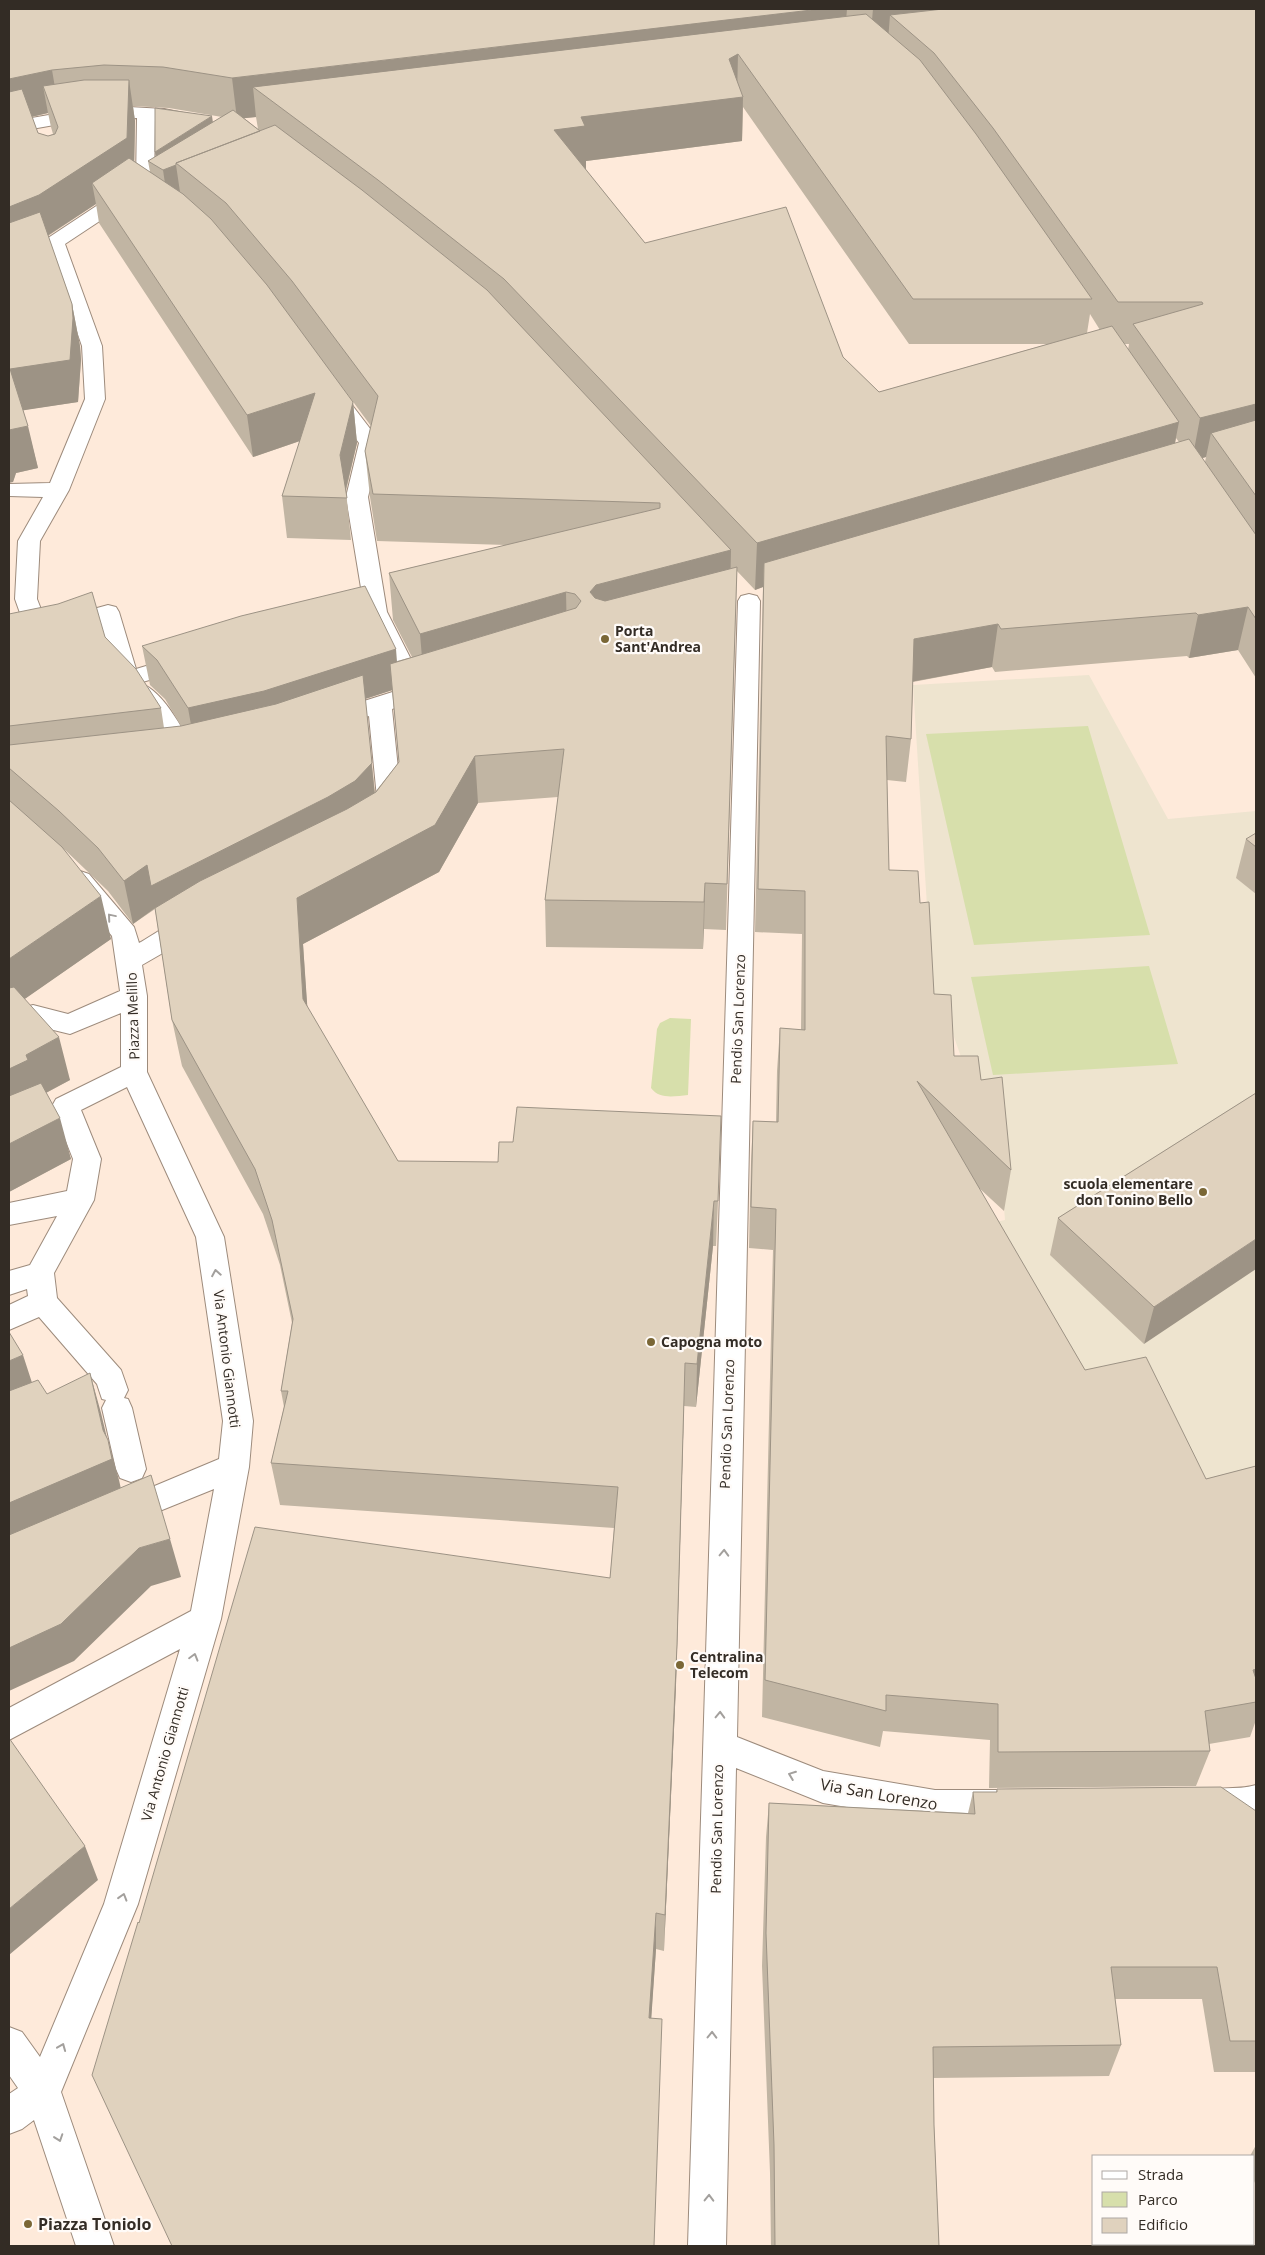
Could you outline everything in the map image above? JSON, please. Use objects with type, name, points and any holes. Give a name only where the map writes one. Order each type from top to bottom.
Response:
[{"type":"street","points":[[9,128],[40,129],[91,114],[146,113],[209,122]]},
{"type":"street","points":[[144,189],[146,113]]},
{"type":"street","points":[[9,260],[55,242],[144,189],[162,172]]},
{"type":"street","points":[[38,631],[26,599],[29,541],[58,490],[96,399],[92,346],[55,242]]},
{"type":"street","points":[[318,372],[370,443],[357,497],[366,615],[416,693]]},
{"type":"street","points":[[9,490],[58,490]]},
{"type":"street","name":"Pendio San Lorenzo","points":[[708,2246],[746,597]]},
{"type":"street","points":[[9,639],[108,612],[127,679],[155,706],[197,757],[160,762]]},
{"type":"street","points":[[127,679],[200,658]]},
{"type":"street","points":[[309,727],[444,685]]},
{"type":"street","points":[[375,826],[390,809],[380,704]]},
{"type":"street","name":"Piazza Melillo","points":[[60,864],[83,883],[125,934],[134,996],[134,1072]]},
{"type":"street","points":[[130,960],[208,916]]},
{"type":"street","points":[[19,1014],[70,1024],[134,996]]},
{"type":"street","points":[[134,1072],[53,1111],[87,1159],[80,1200],[40,1273],[43,1302],[113,1392],[136,1489]]},
{"type":"street","name":"Via Antonio Giannotti","points":[[43,2092],[120,1904],[205,1618],[234,1467],[238,1420],[210,1237],[134,1072]]},
{"type":"street","points":[[9,1214],[80,1200]]},
{"type":"street","points":[[9,1283],[40,1273]]},
{"type":"street","points":[[9,1318],[43,1302]]},
{"type":"street","points":[[82,1390],[113,1392]]},
{"type":"street","points":[[96,1525],[136,1489],[234,1467]]},
{"type":"street","points":[[9,1725],[205,1618]]},
{"type":"street","name":"Via San Lorenzo","points":[[719,1746],[823,1787],[935,1806],[1035,1806]]},
{"type":"street","points":[[1175,1804],[1252,1806]]},
{"type":"street","points":[[9,2045],[43,2092],[95,2246]]},
{"type":"street","points":[[9,2116],[43,2092]]},
{"type":"shaded area","points":[[1089,675],[1168,819],[1256,811],[1256,1502],[1193,1518],[1075,1410],[971,1227],[1005,1220],[997,1118],[975,1097],[953,1034],[935,1032],[913,685]]},
{"type":"green space","points":[[1088,726],[1150,935],[974,945],[926,734]]},
{"type":"green space","points":[[1149,966],[1178,1064],[993,1075],[971,977]]},
{"type":"green space","points":[[670,1018],[691,1019],[688,1095],[663,1096],[651,1088],[657,1029],[660,1023]]},
{"type":"building","points":[[9,9],[820,9],[232,78],[163,67],[104,65],[52,70],[9,79]]},
{"type":"building","points":[[943,9],[1256,9],[1256,404],[1200,418],[1133,324],[1203,304],[1202,302],[1118,302],[993,128],[934,53],[890,15]]},
{"type":"building","points":[[866,14],[920,60],[976,134],[1092,299],[913,299],[738,54],[729,59],[743,97],[581,117],[585,126],[554,130],[645,243],[786,207],[843,357],[879,392],[1112,326],[1179,422],[757,543],[504,279],[378,180],[253,87]]},
{"type":"building","points":[[84,80],[129,80],[127,138],[39,195],[9,207],[9,92],[22,89],[38,133],[48,136],[55,134],[58,127],[43,86]]},
{"type":"building","points":[[155,108],[212,116],[155,152]]},
{"type":"building","points":[[233,110],[260,131],[176,163],[176,165],[163,170],[148,161]]},
{"type":"building","points":[[275,125],[362,190],[487,290],[731,550],[596,585],[590,592],[595,598],[605,601],[737,567],[727,884],[705,883],[704,902],[545,900],[564,749],[475,756],[435,825],[297,898],[303,999],[398,1161],[498,1162],[499,1142],[513,1142],[517,1107],[721,1116],[718,1201],[714,1201],[697,1364],[685,1363],[677,1645],[665,1915],[656,1913],[649,2018],[662,2019],[654,2246],[172,2246],[92,2075],[139,1923],[255,1527],[610,1578],[618,1487],[271,1463],[288,1391],[281,1391],[293,1319],[272,1220],[255,1169],[172,1020],[155,908],[200,881],[347,809],[376,792],[399,762],[390,664],[576,608],[581,601],[575,594],[566,592],[420,634],[389,573],[660,508],[660,503],[373,494],[365,451],[378,396],[292,281],[226,203],[176,163]]},
{"type":"building","points":[[129,158],[183,194],[211,219],[267,285],[353,402],[340,455],[347,498],[282,496],[315,393],[247,415],[92,183]]},
{"type":"building","points":[[40,212],[72,304],[70,360],[10,369],[28,426],[9,430],[9,223]]},
{"type":"building","points":[[1256,420],[1256,496],[1211,433]]},
{"type":"building","points":[[1189,439],[1256,535],[1256,619],[1248,607],[1198,615],[1196,613],[1001,629],[998,624],[914,639],[911,739],[886,736],[889,870],[918,871],[920,903],[929,902],[934,994],[951,995],[954,1056],[978,1056],[981,1080],[1002,1077],[1011,1170],[917,1081],[1085,1370],[1146,1357],[1206,1479],[1256,1466],[1256,1669],[1253,1670],[1256,1679],[1256,1702],[1205,1711],[1210,1751],[998,1752],[998,1704],[886,1695],[886,1711],[765,1680],[776,1209],[751,1207],[753,1121],[778,1122],[780,1028],[805,1030],[805,891],[758,889],[764,563]]},
{"type":"building","points":[[365,586],[396,649],[264,691],[188,708],[157,660],[142,646],[241,616]]},
{"type":"building","points":[[92,592],[105,637],[136,669],[161,708],[9,726],[9,614],[58,604]]},
{"type":"building","points":[[363,675],[372,763],[355,781],[328,797],[151,886],[147,865],[124,881],[98,848],[9,768],[9,745],[181,726],[276,704]]},
{"type":"building","points":[[9,800],[62,847],[101,896],[9,959]]},
{"type":"building","points":[[1256,833],[1256,847],[1246,839]]},
{"type":"building","points":[[14,987],[59,1037],[26,1055],[28,1060],[9,1069],[9,988]]},
{"type":"building","points":[[41,1083],[60,1118],[9,1144],[9,1096]]},
{"type":"building","name":"scuola elementare don Tonino Bello","points":[[1256,1093],[1256,1239],[1154,1307],[1058,1218]]},
{"type":"building","points":[[9,1332],[23,1355],[9,1361]]},
{"type":"building","points":[[90,1373],[103,1430],[108,1440],[112,1459],[9,1503],[9,1391],[38,1380],[47,1394]]},
{"type":"building","points":[[151,1475],[170,1539],[139,1548],[61,1624],[9,1648],[9,1535]]},
{"type":"building","points":[[9,1738],[85,1846],[9,1909]]},
{"type":"building","points":[[1221,1787],[1256,1811],[1256,2041],[1230,2041],[1217,1967],[1111,1967],[1121,2045],[933,2047],[939,2246],[775,2246],[774,2145],[766,1933],[769,1803],[975,1814],[973,1792],[997,1792],[997,1789]]},
{"type":"place","name":"Porta Sant'Andrea","points":[[605,639]]},
{"type":"place","name":"scuola elementare don Tonino Bello","points":[[1203,1192]]},
{"type":"place","name":"Capogna moto","points":[[651,1342]]},
{"type":"place","name":"Centralina Telecom","points":[[680,1665]]},
{"type":"place","name":"Piazza Toniolo","points":[[28,2224]]}]
